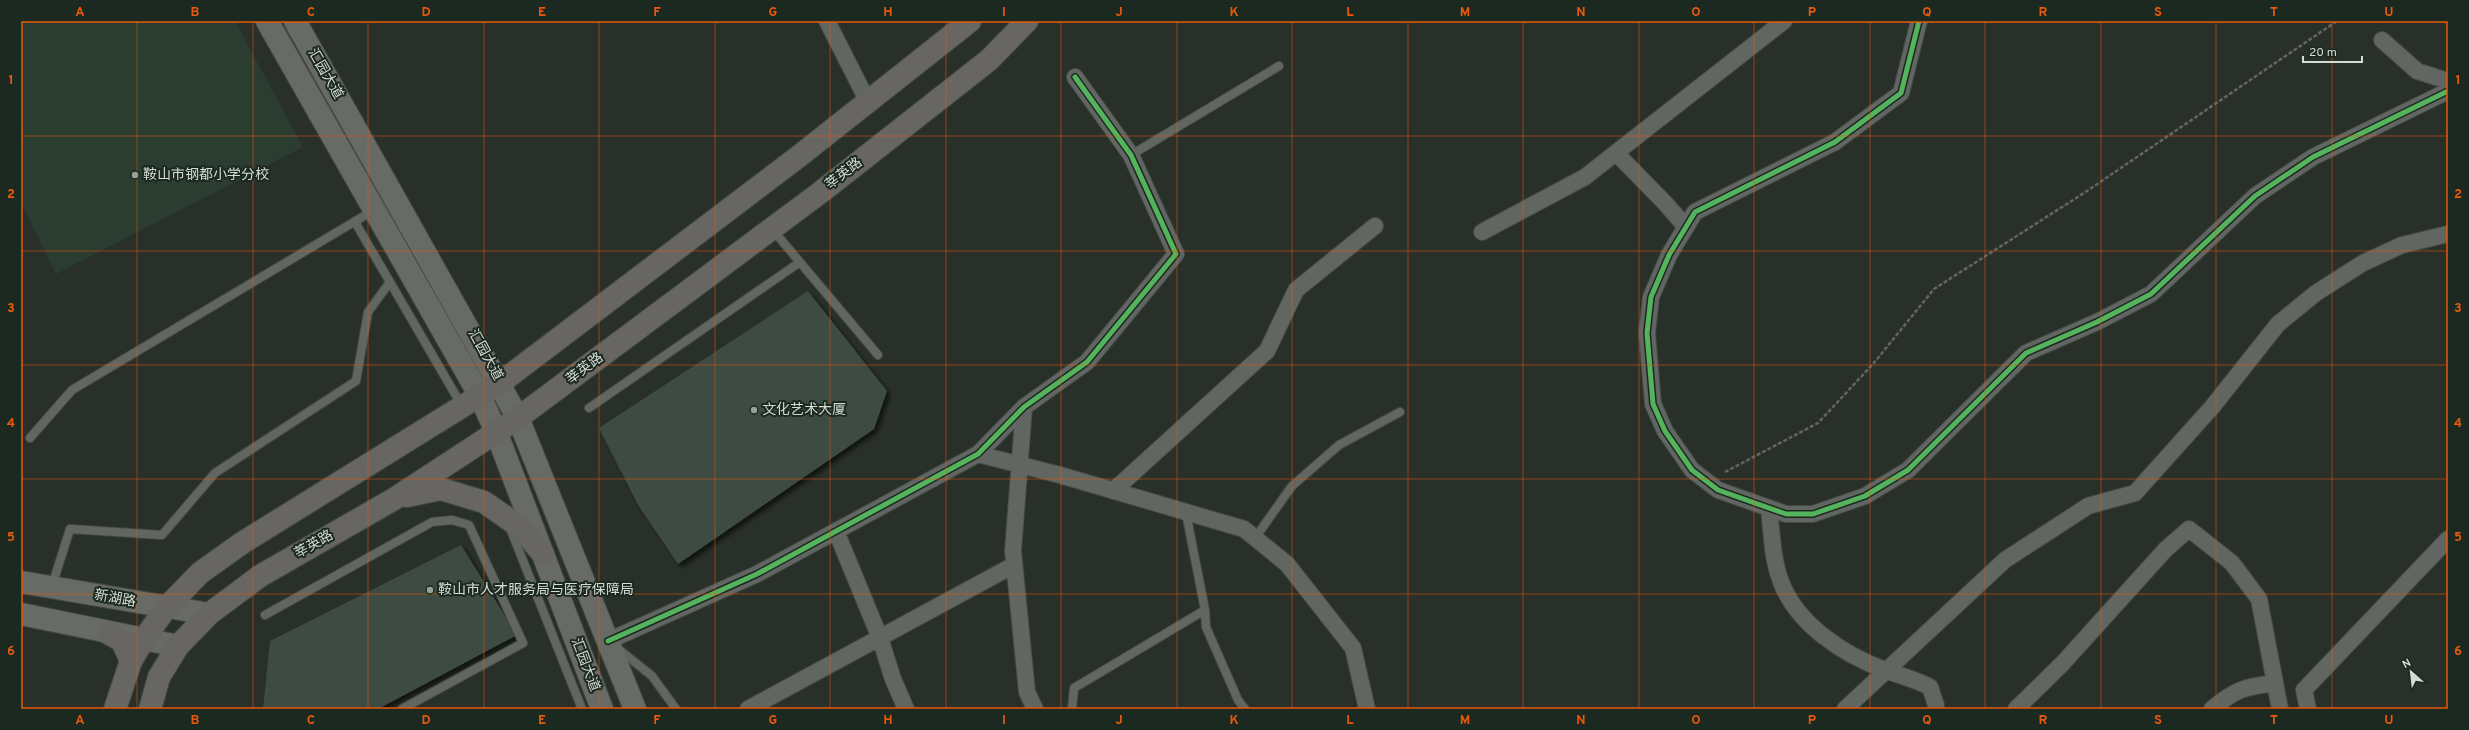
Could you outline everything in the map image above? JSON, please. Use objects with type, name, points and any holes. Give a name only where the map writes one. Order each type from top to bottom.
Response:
[{"type":"main road","name":"汇园大道","points":[[268,21],[375,210],[471,401],[497,434],[602,709]]},
{"type":"main road","name":"汇园大道","points":[[295,21],[500,383],[518,418],[635,709]]},
{"type":"main road","points":[[115,709],[131,661],[144,639],[166,608],[200,572],[242,543],[500,383],[868,102],[970,21]]},
{"type":"main road","name":"莘英路","points":[[150,709],[159,676],[178,646],[210,614],[260,576],[394,499],[497,434],[772,229],[989,60],[1027,21]]},
{"type":"main road","points":[[394,499],[441,489],[484,502],[520,527],[543,554]]},
{"type":"main road","name":"新湖路","points":[[21,582],[166,608],[210,614]]},
{"type":"main road","points":[[21,614],[108,633],[178,646]]},
{"type":"main road","points":[[108,633],[122,642],[131,661]]},
{"type":"street","points":[[827,21],[868,102]]},
{"type":"street","points":[[1482,232],[1585,177],[1784,21]]},
{"type":"street","points":[[1918,21],[1901,93],[1834,142],[1695,212],[1668,255],[1651,297],[1647,333],[1652,396],[1653,404],[1664,430],[1692,470],[1706,481],[1718,490],[1769,510],[1786,514],[1813,514],[1865,496],[1908,470],[2026,353],[2097,322],[2151,294],[2255,196],[2313,157],[2448,91]]},
{"type":"street","points":[[2382,40],[2417,71],[2448,81]]},
{"type":"street","points":[[608,641],[756,574],[978,454],[1024,407],[1087,362],[1176,254],[1131,155],[1075,77]]},
{"type":"street","points":[[1616,153],[1665,203],[1686,228]]},
{"type":"street","points":[[1113,491],[1267,351],[1296,290],[1375,226]]},
{"type":"street","points":[[1845,709],[1885,670],[2005,560],[2088,506],[2135,493],[2213,406],[2278,324],[2316,293],[2363,263],[2402,245],[2448,234]]},
{"type":"street","points":[[1024,407],[1013,551],[1027,692],[1035,709]]},
{"type":"street","points":[[978,454],[1244,529],[1287,564],[1353,648],[1367,709]]},
{"type":"street","points":[[1769,510],[1779,578],[1788,599],[1800,616],[1840,648],[1885,670],[1915,679],[1930,687],[1936,706]]},
{"type":"street","points":[[2016,709],[2062,664],[2166,549],[2189,528],[2232,563],[2259,599],[2280,709]]},
{"type":"street","points":[[836,531],[880,638],[893,679],[906,709]]},
{"type":"street","points":[[2308,709],[2304,690],[2448,539]]},
{"type":"street","points":[[748,709],[1014,565]]},
{"type":"street","points":[[2212,709],[2228,696],[2244,687],[2275,683]]},
{"type":"lane","points":[[1131,155],[1279,66]]},
{"type":"lane","points":[[30,438],[72,390],[375,210]]},
{"type":"lane","points":[[355,222],[390,282],[471,401]]},
{"type":"lane","points":[[772,229],[878,356]]},
{"type":"lane","points":[[589,408],[800,262]]},
{"type":"lane","points":[[52,587],[70,529],[162,535],[215,473],[356,381],[368,312],[390,282]]},
{"type":"lane","points":[[1255,538],[1292,486],[1339,445],[1400,412]]},
{"type":"lane","points":[[1186,513],[1205,610],[1206,627],[1238,700],[1245,709]]},
{"type":"lane","points":[[506,518],[582,709]]},
{"type":"lane","points":[[265,615],[432,522],[452,520],[469,525],[523,643],[402,709]]},
{"type":"lane","points":[[1072,709],[1074,688],[1205,610]]},
{"type":"lane","points":[[608,641],[652,676],[676,709]]},
{"type":"path","points":[[1706,481],[1818,423],[1873,364],[1934,289],[2086,191],[2337,21]]},
{"type":"shaded area","name":"鞍山市钢都小学分校","points":[[21,21],[235,21],[303,147],[56,274],[21,203]]},
{"type":"building","name":"文化艺术大厦","points":[[808,291],[887,391],[874,429],[678,564],[638,505],[599,428]]},
{"type":"building","name":"鞍山市人才服务局与医疗保障局","points":[[461,545],[517,635],[378,709],[263,709],[270,641]]},
{"type":"cycle path","points":[[1919,21],[1901,93],[1835,142],[1695,212],[1669,255],[1651,297],[1647,333],[1653,404],[1665,431],[1692,470],[1718,490],[1786,514],[1813,514],[1865,496],[1908,470],[2026,353],[2097,322],[2151,294],[2255,196],[2313,157],[2448,91]]},
{"type":"cycle path","points":[[608,641],[757,574],[978,454],[1024,407],[1087,362],[1176,254],[1131,155],[1075,77]]},
{"type":"place","name":"鞍山市钢都小学分校","points":[[135,175]]},
{"type":"place","name":"文化艺术大厦","points":[[754,410]]},
{"type":"place","name":"鞍山市人才服务局与医疗保障局","points":[[430,590]]}]
